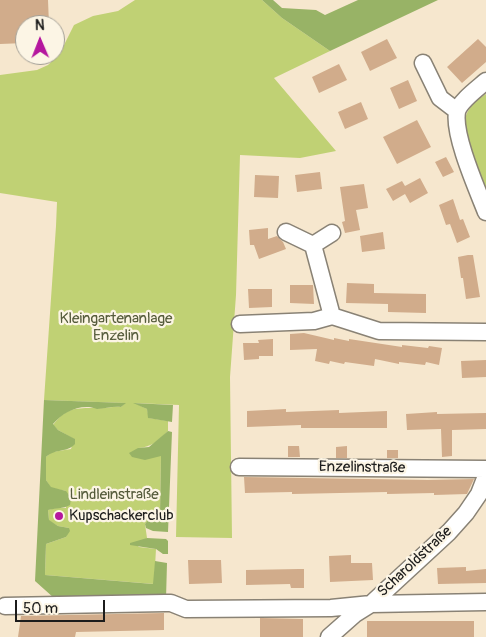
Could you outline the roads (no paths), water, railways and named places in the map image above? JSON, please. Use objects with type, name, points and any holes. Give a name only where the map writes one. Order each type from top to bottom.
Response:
[{"type":"street","points":[[423,63],[440,98],[457,111]]},
{"type":"street","points":[[486,81],[470,94],[457,111],[457,132],[472,178],[486,212]]},
{"type":"street","points":[[286,232],[313,245],[332,316]]},
{"type":"street","points":[[313,245],[332,233]]},
{"type":"street","points":[[240,324],[314,321],[332,316],[379,331],[486,332]]},
{"type":"street","name":"Enzelinstraße","points":[[239,466],[486,469]]},
{"type":"street","name":"Scharoldstraße","points":[[329,637],[355,614],[371,604],[426,554],[466,513],[478,494],[486,476]]},
{"type":"street","points":[[5,606],[171,603],[186,609],[331,608],[371,604],[486,602]]},
{"type":"place","name":"Kupschackerclub","points":[[59,516]]},
{"type":"park label","name":"Kleingartenanlage Enzelin","points":[[116,328]]},
{"type":"park label","name":"Lindleinstraße","points":[[114,495]]}]
